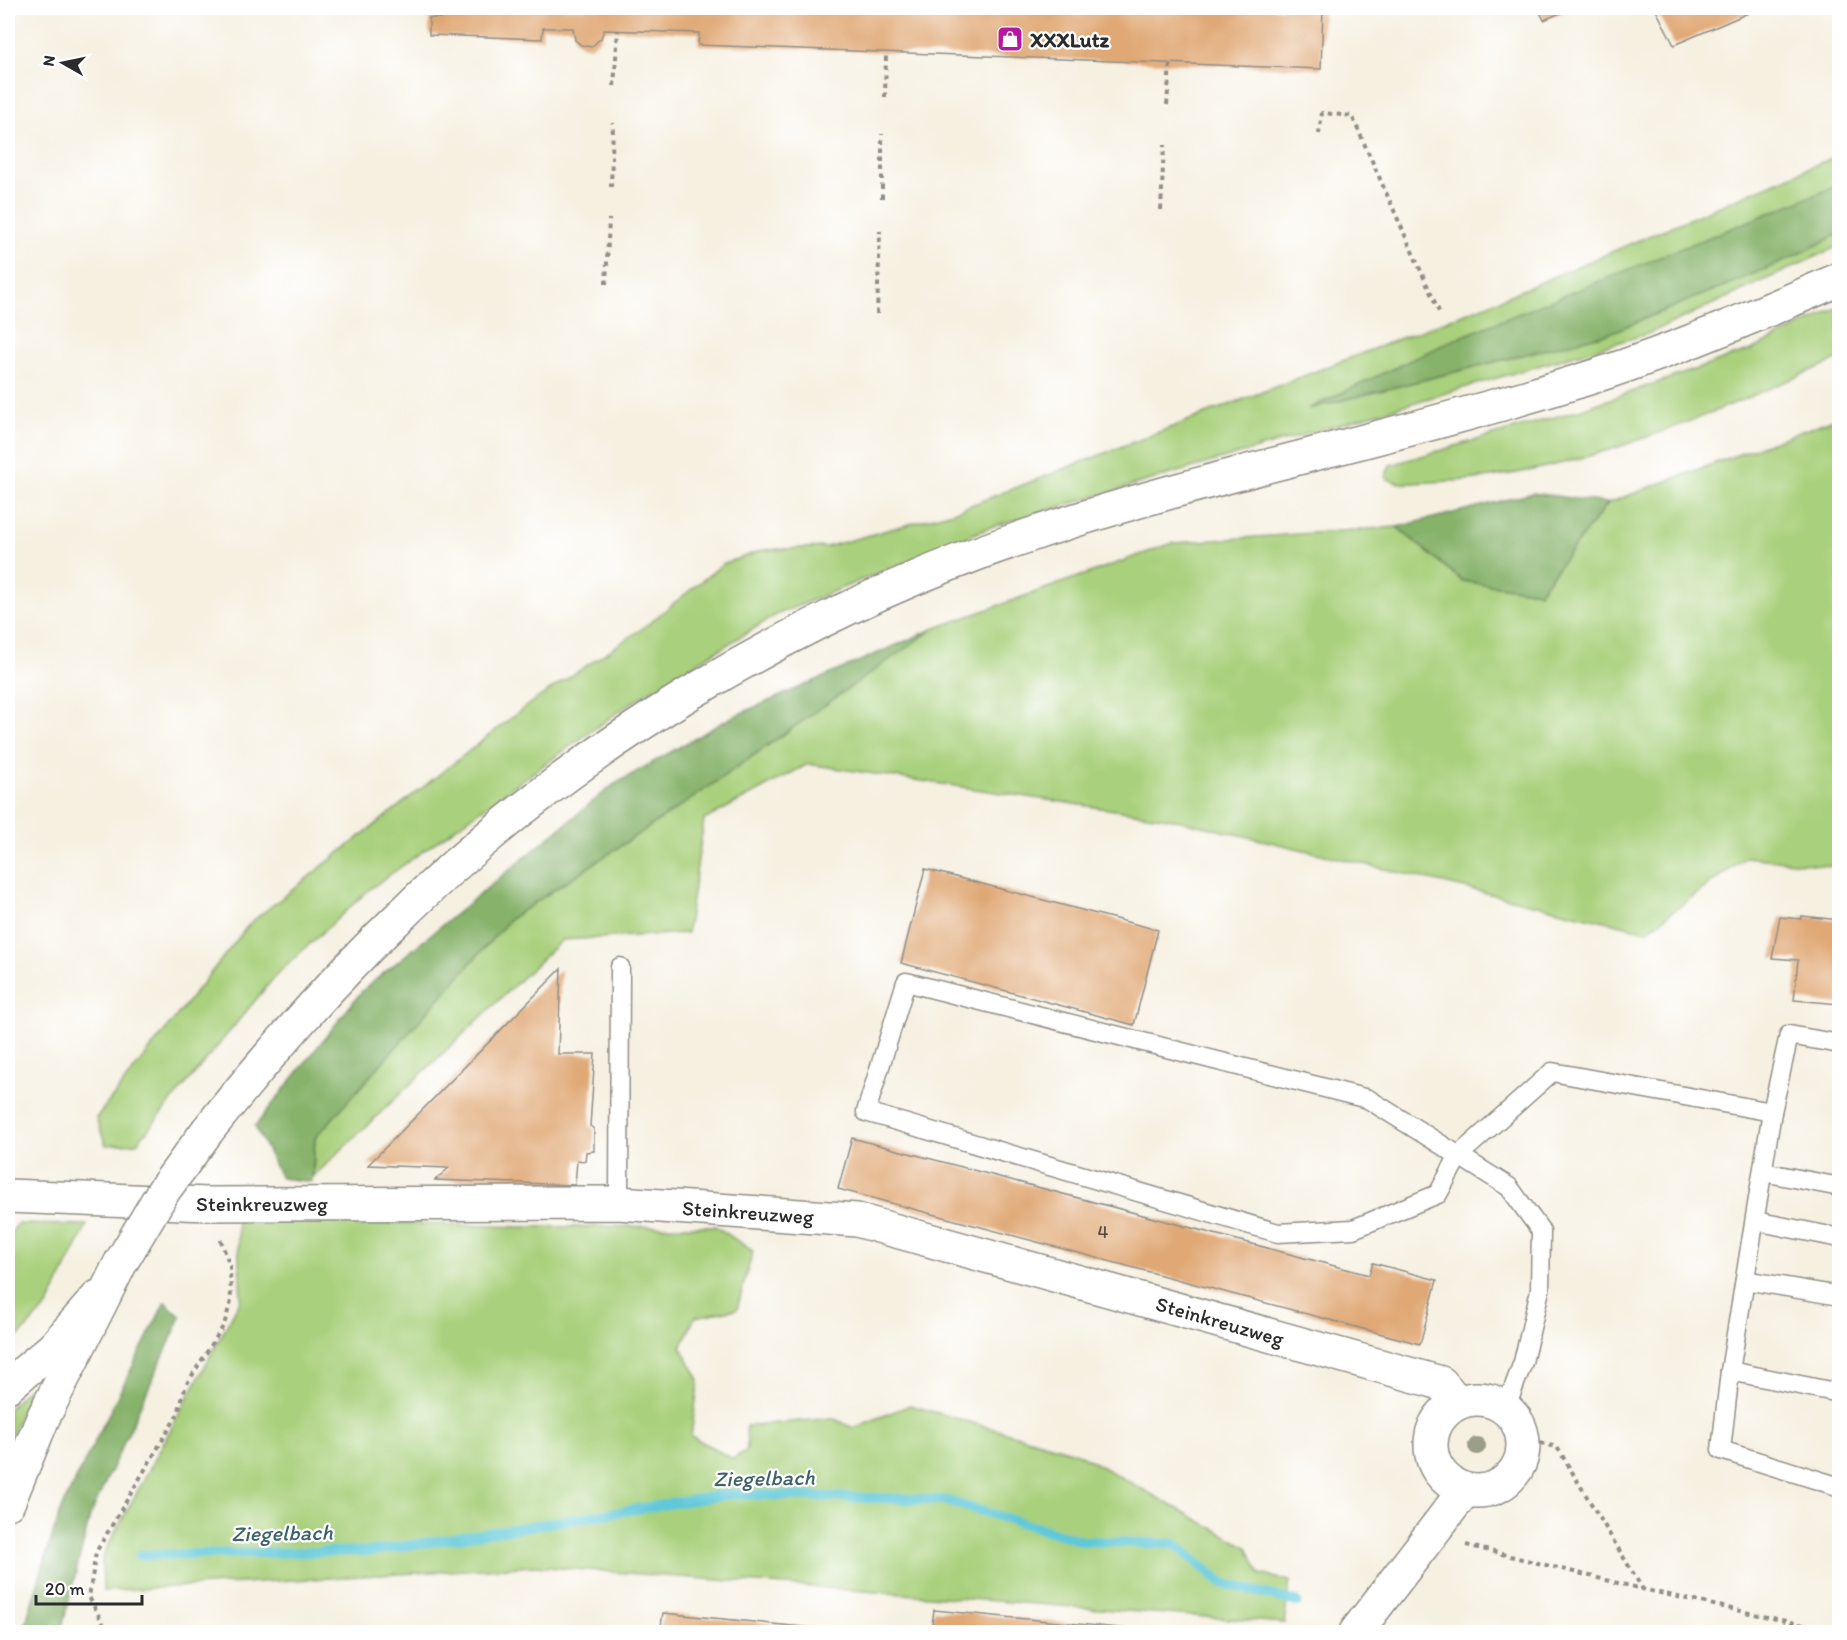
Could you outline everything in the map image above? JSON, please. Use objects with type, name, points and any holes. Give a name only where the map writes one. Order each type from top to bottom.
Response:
[{"type":"main road","points":[[8,1503],[48,1408],[116,1272],[164,1190],[208,1130],[266,1058],[328,988],[393,922],[534,801],[610,747],[687,696],[768,650],[852,607],[938,569],[1026,536],[1116,507],[1576,382],[1666,351],[1839,279]]},
{"type":"main road","name":"Steinkreuzweg","points":[[8,1196],[207,1204],[619,1203],[857,1220],[1441,1383],[1457,1402]]},
{"type":"main road","points":[[8,1386],[54,1347],[116,1272]]},
{"type":"main road","points":[[1474,1398],[1491,1400],[1506,1408],[1517,1422],[1523,1439],[1522,1457],[1514,1473],[1500,1485],[1483,1491],[1464,1490],[1448,1482],[1436,1467],[1430,1449],[1432,1430],[1441,1414],[1457,1402],[1474,1398]]},
{"type":"main road","points":[[1356,1632],[1464,1490]]},
{"type":"lane","points":[[619,1203],[620,967]]},
{"type":"lane","points":[[1506,1408],[1523,1362],[1540,1290],[1542,1232],[1509,1187],[1459,1155],[1368,1099],[906,982],[866,1113],[1278,1233],[1353,1229],[1438,1194],[1459,1155],[1552,1072],[1772,1112]]},
{"type":"lane","points":[[1839,1044],[1789,1035],[1772,1112],[1730,1371],[1721,1450],[1839,1487]]},
{"type":"lane","points":[[1764,1172],[1839,1188]]},
{"type":"lane","points":[[1755,1221],[1839,1238]]},
{"type":"lane","points":[[1745,1280],[1839,1296]]},
{"type":"lane","points":[[1730,1371],[1839,1393]]},
{"type":"path","points":[[614,86],[618,30]]},
{"type":"path","points":[[885,97],[886,53]]},
{"type":"path","points":[[1167,105],[1170,63]]},
{"type":"path","points":[[1319,134],[1322,113],[1352,116],[1440,314]]},
{"type":"path","points":[[611,187],[613,123]]},
{"type":"path","points":[[882,134],[882,198]]},
{"type":"path","points":[[1161,210],[1164,145]]},
{"type":"path","points":[[606,284],[609,219]]},
{"type":"path","points":[[877,314],[880,231]]},
{"type":"path","points":[[110,1632],[107,1631],[89,1597],[96,1552],[178,1414],[186,1385],[224,1325],[231,1301],[230,1266],[207,1204]]},
{"type":"path","points":[[1523,1439],[1557,1447],[1642,1589]]},
{"type":"path","points":[[1431,1536],[1642,1589],[1835,1632]]},
{"type":"green space","points":[[1839,155],[1839,246],[1650,333],[991,527],[776,615],[628,705],[370,889],[278,973],[137,1143],[106,1145],[96,1118],[250,923],[529,704],[643,628],[723,564],[763,550],[826,547],[953,512],[1489,304]]},
{"type":"green space","points":[[1839,185],[1839,234],[1785,261],[1610,333],[1308,409],[1453,340]]},
{"type":"green space","points":[[1839,307],[1839,359],[1692,421],[1590,456],[1539,469],[1486,478],[1414,483],[1396,482],[1385,477],[1390,465],[1576,411],[1751,350]]},
{"type":"green space","points":[[1839,417],[1839,867],[1746,857],[1647,931],[1168,818],[808,764],[704,820],[687,933],[562,940],[313,1177],[315,1138],[510,919],[690,800],[933,629],[1173,543],[1397,527],[1462,581],[1539,592],[1608,503]]},
{"type":"green space","points":[[1533,493],[1608,503],[1539,592],[1463,581],[1397,527]]},
{"type":"green space","points":[[933,629],[690,800],[510,919],[315,1138],[312,1182],[281,1178],[255,1126],[362,991],[613,785],[730,718]]},
{"type":"green space","points":[[237,1218],[520,1227],[715,1226],[753,1251],[737,1309],[695,1317],[681,1347],[699,1380],[691,1436],[733,1459],[747,1450],[746,1426],[833,1418],[853,1428],[910,1405],[1075,1452],[1247,1547],[1260,1574],[1290,1581],[1284,1623],[534,1566],[103,1591],[102,1557],[241,1299]]},
{"type":"green space","points":[[17,1224],[87,1225],[48,1305],[8,1348],[8,1239]]},
{"type":"green space","points":[[165,1302],[181,1317],[90,1516],[61,1632],[23,1632],[60,1511]]},
{"type":"green space","points":[[30,1386],[8,1447],[8,1409]]},
{"type":"building","name":"XXXLutz","points":[[442,8],[1323,8],[1321,69],[698,45],[699,33],[604,30],[601,38],[591,47],[581,45],[575,40],[573,28],[543,28],[542,39],[429,35],[429,18],[442,18]]},
{"type":"building","points":[[1538,8],[1572,8],[1544,20]]},
{"type":"building","points":[[1655,8],[1760,8],[1674,45]]},
{"type":"building","points":[[925,869],[1158,930],[1134,1025],[901,963]]},
{"type":"building","points":[[1802,916],[1840,920],[1840,1004],[1794,1000],[1798,960],[1772,958],[1780,917],[1801,919]]},
{"type":"building","points":[[561,969],[558,1054],[595,1054],[590,1126],[594,1129],[594,1151],[586,1152],[585,1161],[577,1160],[575,1185],[435,1180],[449,1168],[368,1165]]},
{"type":"building","points":[[852,1138],[1369,1275],[1373,1263],[1437,1280],[1420,1344],[838,1189]]},
{"type":"building","points":[[934,1610],[1149,1631],[1149,1632],[931,1632]]},
{"type":"building","points":[[663,1613],[842,1631],[842,1632],[660,1632]]},
{"type":"waterway","name":"Ziegelbach","points":[[140,1555],[374,1551],[730,1494],[944,1500],[1083,1541],[1175,1544],[1222,1583],[1297,1602]]},
{"type":"place","name":"XXXLutz","points":[[1010,39]]}]
